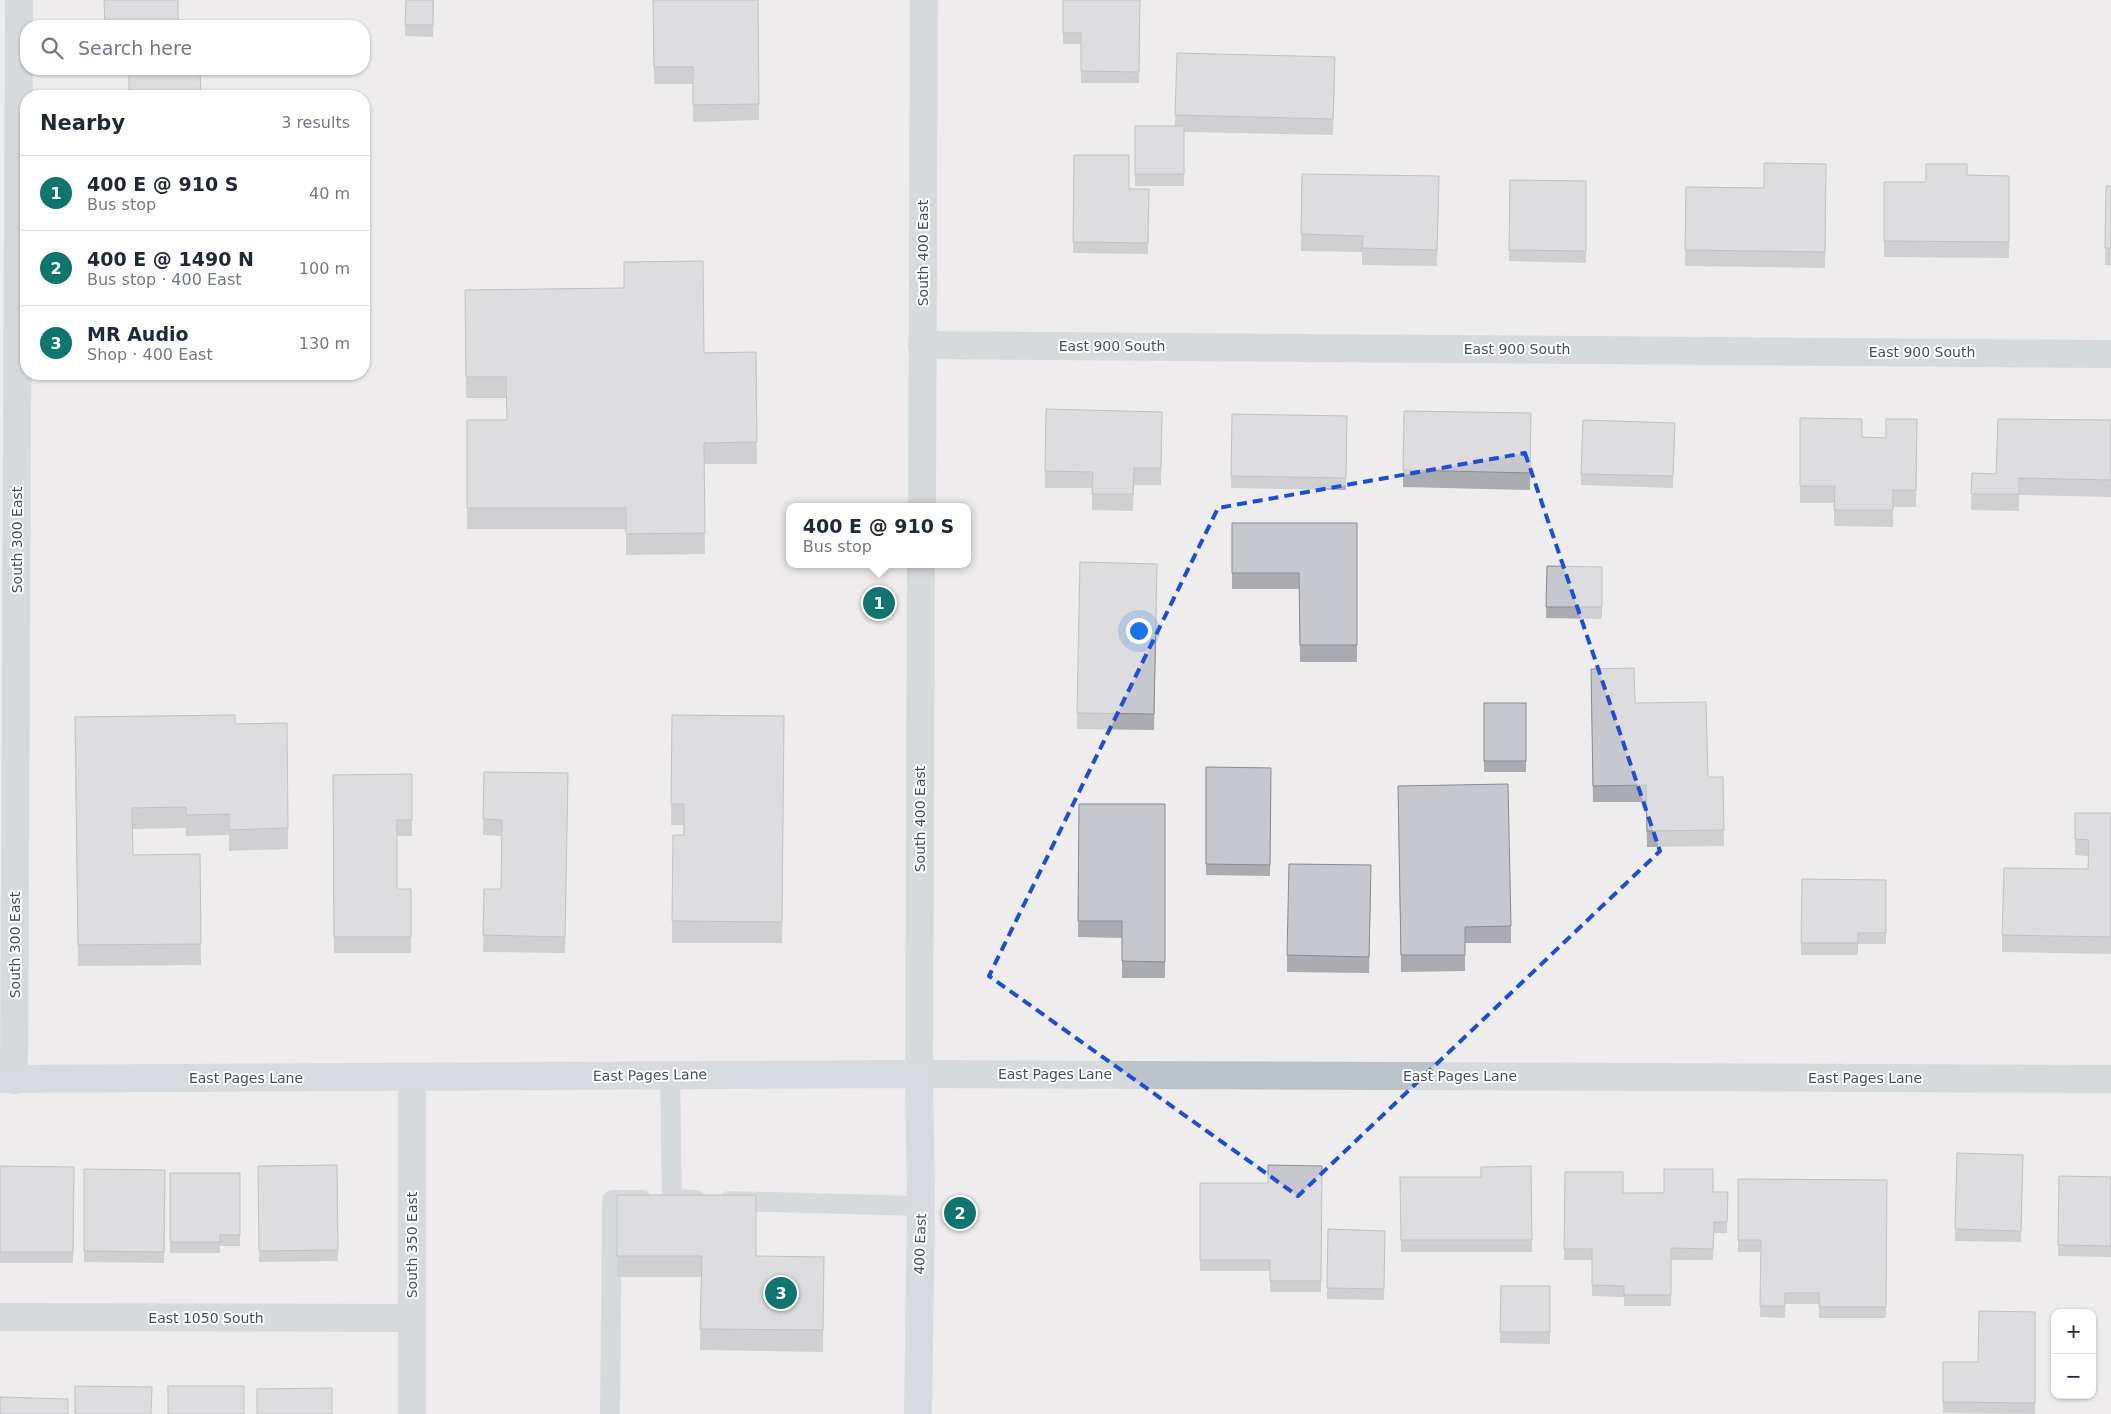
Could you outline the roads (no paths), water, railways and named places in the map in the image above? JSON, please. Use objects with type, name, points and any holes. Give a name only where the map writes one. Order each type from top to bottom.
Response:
[{"type":"main road","name":"East Pages Lane","points":[[7,1079],[919,1074]]},
{"type":"main road","name":"400 East","points":[[918,1414],[921,1206],[919,1074]]},
{"type":"street","name":"South 300 East","points":[[7,1079],[8,478],[19,0]]},
{"type":"street","name":"South 400 East","points":[[922,503],[924,0]]},
{"type":"street","name":"East 900 South","points":[[922,345],[2111,354]]},
{"type":"street","name":"South 400 East","points":[[919,1074],[921,568]]},
{"type":"street","name":"East Pages Lane","points":[[919,1074],[2111,1079]]},
{"type":"street","name":"South 350 East","points":[[412,1077],[412,1414]]},
{"type":"street","name":"East 1050 South","points":[[0,1317],[412,1318]]},
{"type":"lane","points":[[670,1075],[672,1199]]},
{"type":"lane","points":[[610,1414],[612,1200],[672,1199],[921,1206]]},
{"type":"place","name":"400 E @ 910 S","points":[[879,603]]},
{"type":"place","name":"400 E @ 1490 N","points":[[960,1213]]},
{"type":"place","name":"MR Audio","points":[[781,1293]]}]
